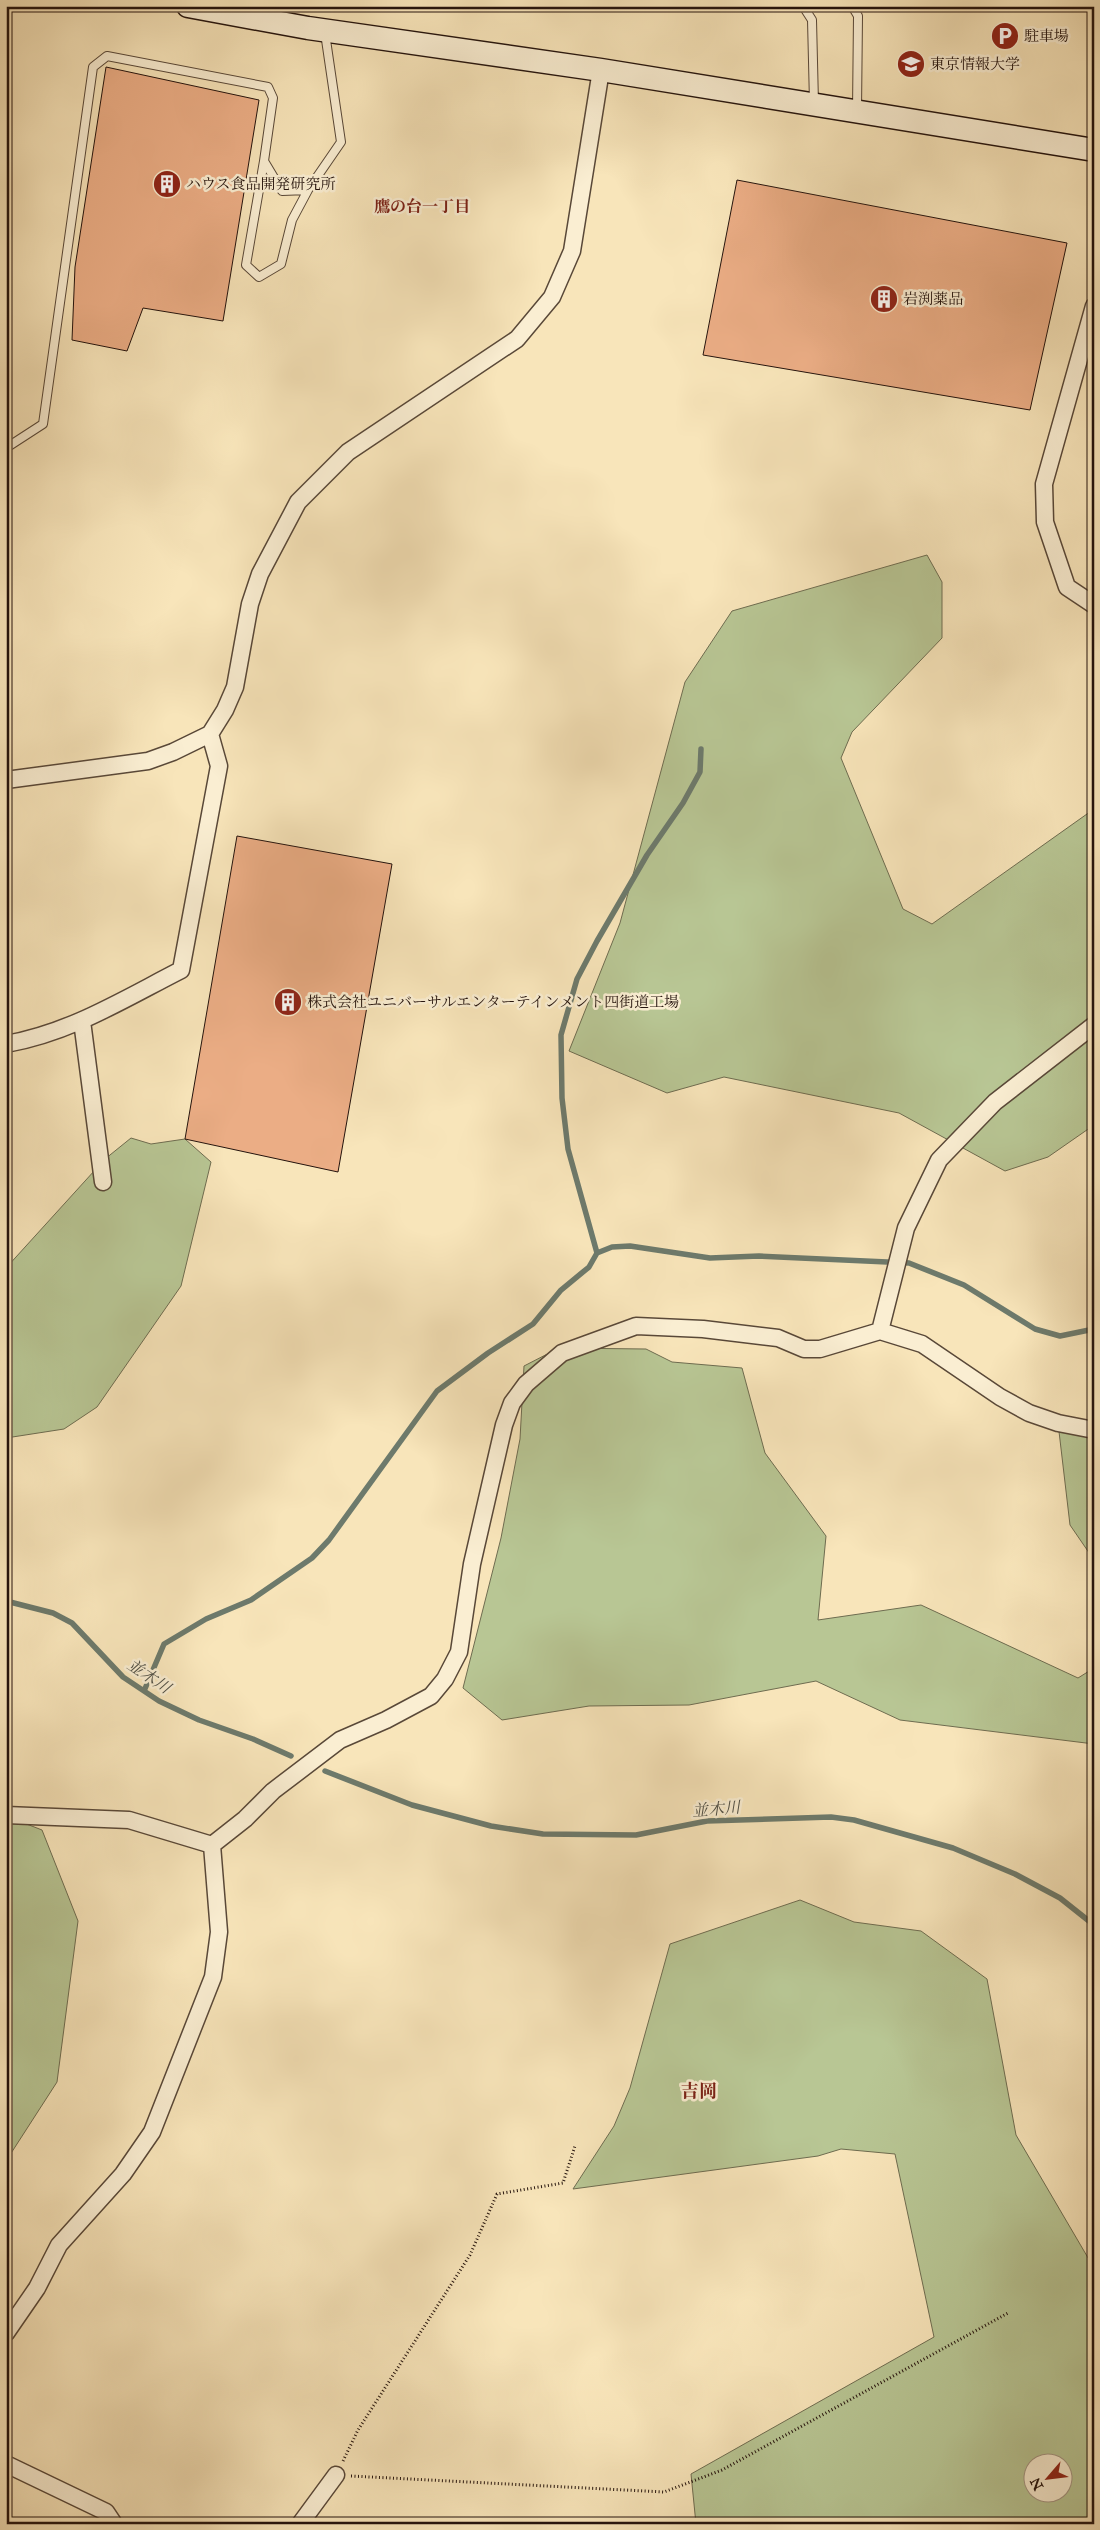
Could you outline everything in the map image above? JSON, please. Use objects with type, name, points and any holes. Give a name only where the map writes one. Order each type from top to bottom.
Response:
[{"type":"street","points":[[188,6],[325,31],[601,70],[1094,150]]},
{"type":"street","points":[[6,780],[148,761],[173,752],[210,734],[225,710],[235,687],[250,604],[260,574],[298,502],[348,452],[517,339],[552,297],[572,251],[601,70]]},
{"type":"street","points":[[1094,306],[1044,484],[1045,522],[1067,587],[1094,605]]},
{"type":"street","points":[[6,1044],[27,1041],[82,1021],[181,970],[219,766],[210,734]]},
{"type":"street","points":[[82,1021],[103,1182]]},
{"type":"street","points":[[880,1332],[906,1228],[938,1160],[995,1102],[1094,1024]]},
{"type":"street","points":[[212,1845],[245,1819],[273,1791],[340,1740],[386,1720],[431,1696],[445,1679],[459,1652],[472,1564],[504,1426],[512,1403],[526,1384],[562,1354],[636,1326],[703,1329],[778,1338],[804,1349],[820,1349],[880,1332],[922,1344],[1000,1397],[1029,1413],[1058,1424],[1094,1430]]},
{"type":"street","points":[[6,1816],[129,1820],[212,1845]]},
{"type":"street","points":[[6,2333],[37,2288],[58,2245],[123,2174],[152,2132],[213,1978],[219,1932],[212,1845]]},
{"type":"street","points":[[6,2464],[106,2512],[114,2524]]},
{"type":"street","points":[[300,2524],[336,2475]]},
{"type":"lane","points":[[803,6],[812,20],[814,105]]},
{"type":"lane","points":[[852,6],[858,16],[857,112]]},
{"type":"lane","points":[[6,448],[43,424],[93,67],[107,56],[268,87],[273,98],[246,265],[259,277],[281,264],[292,220],[308,190],[342,142],[325,31]]},
{"type":"lane","points":[[264,160],[282,191],[308,190]]},
{"type":"path","points":[[575,2146],[563,2183],[497,2194],[470,2255],[358,2430],[336,2475],[664,2492],[722,2470],[1008,2313]]},
{"type":"green space","points":[[927,555],[942,582],[942,638],[852,732],[841,758],[903,909],[932,924],[1094,809],[1094,1125],[1048,1157],[1005,1171],[899,1113],[724,1077],[667,1093],[569,1051],[620,923],[685,682],[732,611]]},
{"type":"green space","points":[[131,1138],[151,1144],[185,1139],[211,1162],[181,1286],[97,1407],[64,1429],[6,1438],[6,1268],[105,1159]]},
{"type":"green space","points":[[559,1348],[646,1349],[672,1362],[742,1368],[765,1453],[826,1536],[818,1620],[921,1605],[1078,1678],[1094,1668],[1094,1744],[900,1720],[816,1681],[689,1705],[589,1706],[502,1720],[463,1688],[501,1538],[520,1439],[524,1366]]},
{"type":"green space","points":[[1058,1423],[1094,1430],[1094,1560],[1070,1525]]},
{"type":"green space","points":[[6,1816],[42,1830],[78,1921],[57,2082],[6,2161]]},
{"type":"green space","points":[[800,1900],[854,1922],[921,1931],[987,1979],[1016,2135],[1094,2268],[1094,2524],[696,2524],[691,2474],[934,2337],[895,2154],[841,2149],[818,2156],[573,2189],[614,2126],[630,2088],[670,1944]]},
{"type":"building","name":"ハウス食品開発研究所","points":[[106,67],[259,100],[223,321],[143,308],[127,351],[72,340],[75,267]]},
{"type":"building","name":"岩渕薬品","points":[[737,180],[1067,243],[1030,410],[703,355]]},
{"type":"building","name":"株式会社ユニバーサルエンターテインメント四街道工場","points":[[237,836],[392,864],[338,1172],[185,1139]]},
{"type":"waterway","points":[[144,1691],[164,1644],[206,1619],[251,1600],[312,1558],[329,1540],[437,1391],[488,1353],[533,1324],[561,1290],[589,1267],[597,1253],[568,1149],[562,1098],[561,1035],[577,979],[647,855],[683,803],[700,772],[701,749]]},
{"type":"waterway","points":[[597,1253],[612,1247],[630,1246],[710,1258],[759,1256],[909,1263],[964,1285],[1035,1329],[1060,1336],[1094,1329]]},
{"type":"waterway","name":"並木川","points":[[6,1601],[53,1613],[72,1623],[123,1677],[159,1701],[199,1720],[253,1739],[291,1756]]},
{"type":"waterway","name":"並木川","points":[[325,1771],[412,1805],[491,1826],[543,1834],[636,1835],[707,1821],[831,1817],[854,1820],[953,1848],[1015,1874],[1060,1898],[1094,1925]]},
{"type":"place","name":"駐車場","points":[[1005,36]]},
{"type":"place","name":"東京情報大学","points":[[911,64]]},
{"type":"place","name":"ハウス食品開発研究所","points":[[167,184]]},
{"type":"place","name":"岩渕薬品","points":[[884,299]]},
{"type":"place","name":"株式会社ユニバーサルエンターテインメント四街道工場","points":[[288,1002]]},
{"type":"district","name":"鷹の台一丁目","points":[[422,206]]},
{"type":"district","name":"吉岡","points":[[699,2091]]}]
